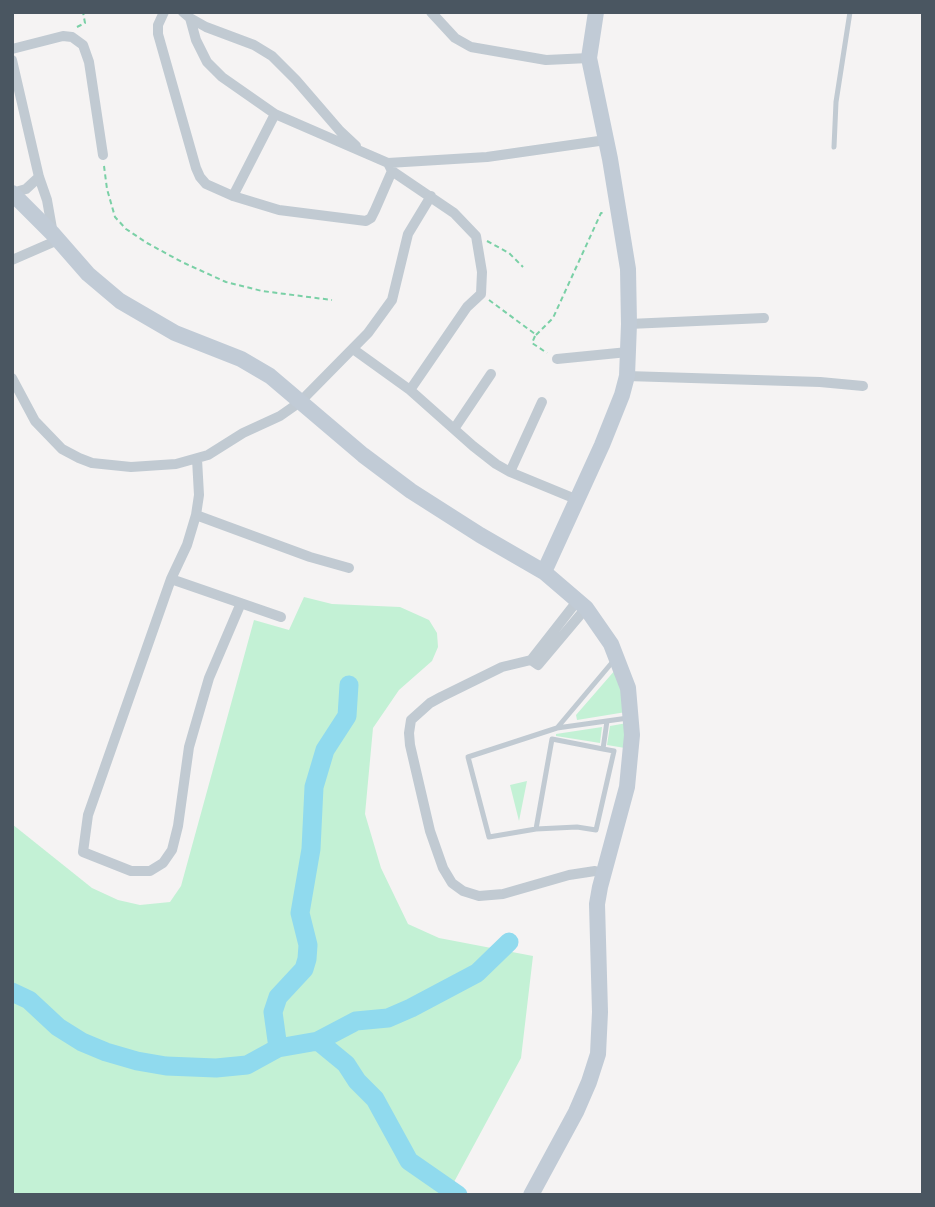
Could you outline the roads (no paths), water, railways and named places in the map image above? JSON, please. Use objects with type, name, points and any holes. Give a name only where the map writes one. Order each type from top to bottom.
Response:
[{"type":"street","points":[[164,12],[158,25],[158,34],[196,168],[206,184],[233,197],[279,211],[366,221],[375,210],[390,167]]},
{"type":"street","points":[[431,12],[455,38],[471,47],[546,60],[589,58]]},
{"type":"street","points":[[544,572],[617,408],[627,376],[628,269],[620,212],[589,58],[596,12]]},
{"type":"street","points":[[187,15],[207,62],[222,77],[275,114],[363,152],[390,167],[454,214],[476,236],[482,272],[481,294],[458,319],[410,390]]},
{"type":"street","points":[[187,15],[206,27],[272,56],[340,131],[363,152]]},
{"type":"street","points":[[12,49],[59,36],[72,37],[83,45],[87,54],[103,155]]},
{"type":"street","points":[[12,61],[55,237]]},
{"type":"street","points":[[233,197],[275,114]]},
{"type":"street","points":[[390,167],[486,158],[606,140]]},
{"type":"street","points":[[39,177],[26,189],[12,193],[88,274],[120,301],[175,332],[241,359],[270,376],[363,455],[411,491],[544,572],[582,604],[606,635],[617,656],[628,688],[631,718],[630,769],[620,819],[597,904],[600,1012],[598,1054],[576,1112],[531,1195]]},
{"type":"street","points":[[12,378],[35,421],[62,449],[92,463],[131,467],[176,464],[215,452],[243,433],[280,416],[300,402],[352,349],[389,306],[396,291],[408,234],[431,196]]},
{"type":"street","points":[[12,260],[55,237]]},
{"type":"street","points":[[629,324],[764,318]]},
{"type":"street","points":[[352,349],[410,390],[485,456],[510,472],[578,500]]},
{"type":"street","points":[[557,359],[628,352]]},
{"type":"street","points":[[454,429],[491,374]]},
{"type":"street","points":[[627,376],[820,382],[863,386]]},
{"type":"street","points":[[510,472],[542,402]]},
{"type":"street","points":[[197,459],[199,495],[196,515],[88,815],[83,852],[131,871],[150,871],[163,863],[172,850],[178,826],[188,747],[209,678],[241,603]]},
{"type":"street","points":[[196,515],[349,568]]},
{"type":"street","points":[[171,579],[281,617]]},
{"type":"street","points":[[582,604],[531,660],[502,667],[441,696],[421,709],[411,720],[410,746],[430,831],[443,867],[452,883],[463,891],[479,895],[502,894],[569,875],[595,871],[604,873]]},
{"type":"lane","points":[[834,147],[836,102],[850,12]]},
{"type":"lane","points":[[557,729],[617,656]]},
{"type":"lane","points":[[536,829],[552,740],[614,751],[596,830],[577,827],[536,829],[489,836],[468,757],[557,729],[631,718]]},
{"type":"lane","points":[[603,749],[607,721]]},
{"type":"lane","points":[[599,814],[620,819]]},
{"type":"waterway","points":[[278,1048],[273,1012],[278,997],[304,969],[307,959],[308,945],[300,913],[311,849],[314,787],[325,750],[347,716],[349,685]]},
{"type":"waterway","points":[[12,992],[29,1000],[58,1027],[82,1042],[106,1052],[166,1066],[216,1068],[247,1065],[278,1048],[318,1041],[356,1021],[388,1018],[411,1008],[477,973],[509,942]]},
{"type":"waterway","points":[[318,1041],[346,1064],[357,1081],[375,1099],[409,1161],[458,1195]]}]
